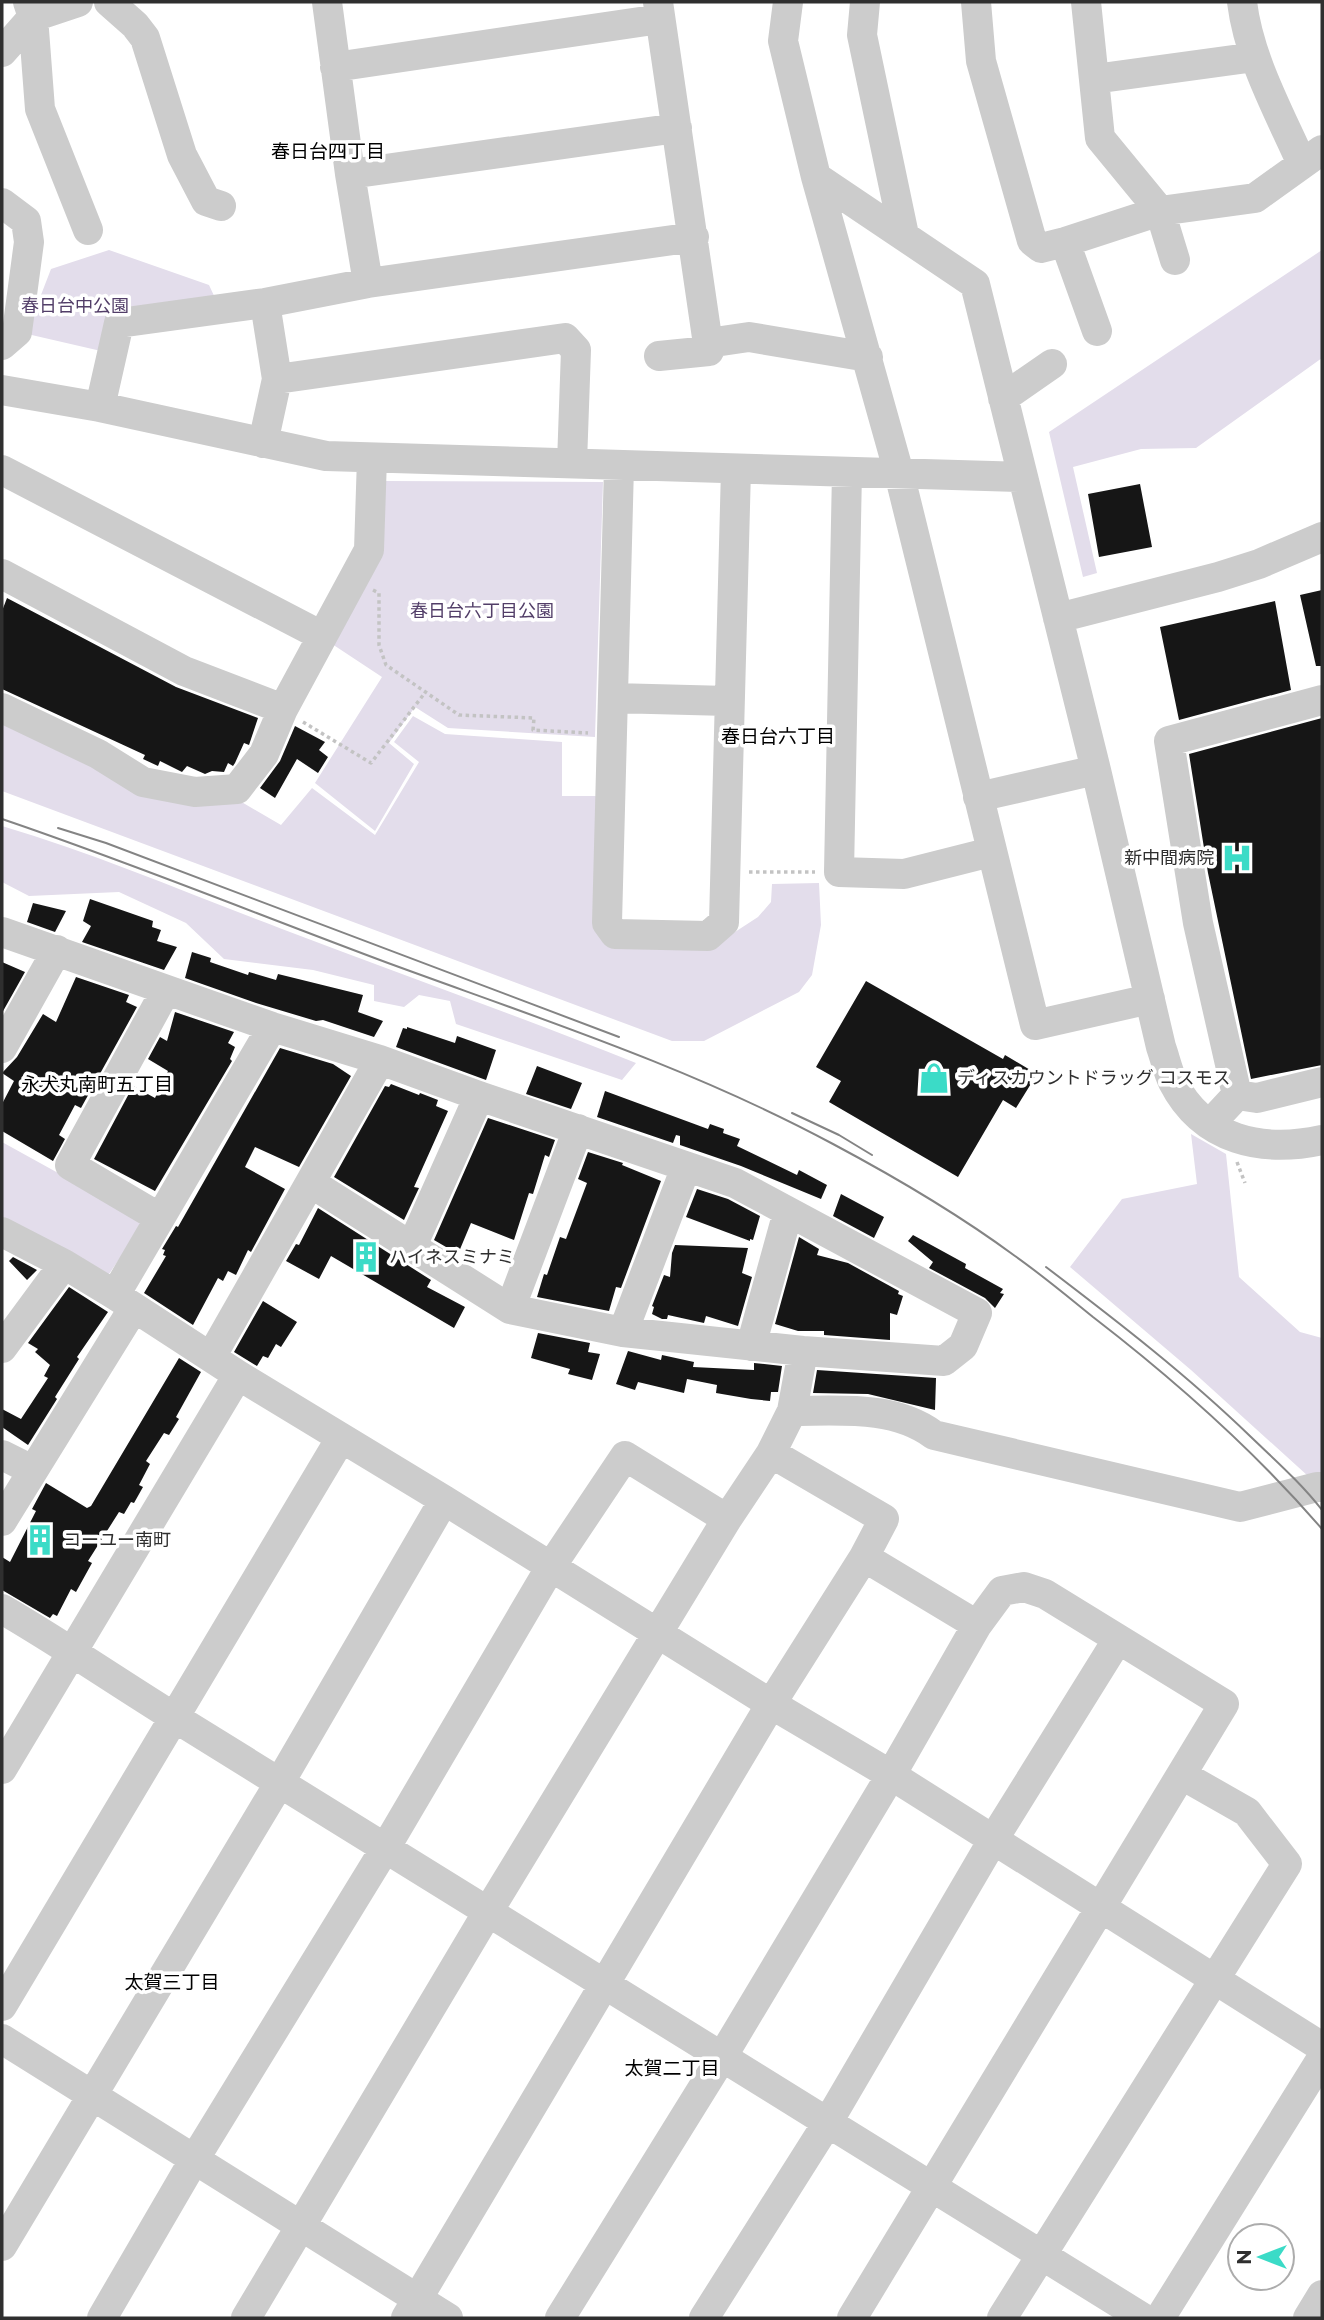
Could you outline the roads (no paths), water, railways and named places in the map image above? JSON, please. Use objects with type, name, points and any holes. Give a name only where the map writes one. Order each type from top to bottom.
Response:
[{"type":"street","points":[[2,52],[30,9],[78,2]]},
{"type":"street","points":[[109,2],[135,25],[145,38],[182,155],[206,201],[221,206]]},
{"type":"street","points":[[327,2],[368,284]]},
{"type":"street","points":[[788,2],[783,41],[816,177],[900,472],[1035,1025],[1150,999]]},
{"type":"street","points":[[865,2],[862,35],[904,235]]},
{"type":"street","points":[[976,2],[981,61],[1032,242],[1041,248],[1160,211],[1255,198],[1312,157],[1255,57],[1245,29],[1242,2]]},
{"type":"street","points":[[1086,2],[1100,138],[1160,211],[1175,260]]},
{"type":"street","points":[[30,9],[40,109],[88,230]]},
{"type":"street","points":[[335,67],[659,10],[709,351],[659,356]]},
{"type":"street","points":[[1094,79],[1255,57]]},
{"type":"street","points":[[350,174],[677,128]]},
{"type":"street","points":[[816,177],[975,284],[1096,770],[1161,1047],[1173,1083],[1192,1108],[1210,1124],[1235,1139],[1261,1145],[1322,1140]]},
{"type":"street","points":[[2,203],[26,221],[29,242],[17,332],[2,345]]},
{"type":"street","points":[[100,407],[119,323],[694,237]]},
{"type":"street","points":[[1065,242],[1097,331]]},
{"type":"street","points":[[262,443],[276,379],[265,303]]},
{"type":"street","points":[[708,343],[749,337],[868,357]]},
{"type":"street","points":[[276,379],[565,338],[576,351],[572,463]]},
{"type":"street","points":[[1003,398],[1052,363]]},
{"type":"street","points":[[2,390],[100,407],[326,456],[1022,477]]},
{"type":"street","points":[[2,708],[98,754],[143,782],[195,792],[237,789],[264,754],[283,709],[369,550],[372,458]]},
{"type":"street","points":[[619,466],[607,923],[615,934],[708,936],[724,922],[736,469]]},
{"type":"street","points":[[2,470],[322,636]]},
{"type":"street","points":[[847,472],[839,872],[904,874],[991,852]]},
{"type":"street","points":[[1058,618],[1228,574],[1322,537]]},
{"type":"street","points":[[2,574],[184,671],[283,709]]},
{"type":"street","points":[[613,698],[728,701]]},
{"type":"street","points":[[1237,1095],[1198,923],[1169,741],[1322,700]]},
{"type":"street","points":[[978,797],[1096,770]]},
{"type":"street","points":[[2,932],[272,1027],[380,1060],[735,1183],[977,1313],[963,1346],[944,1361],[803,1351],[623,1332],[510,1309],[312,1183]]},
{"type":"street","points":[[2,1048],[57,950]]},
{"type":"street","points":[[160,1218],[70,1165],[166,990]]},
{"type":"street","points":[[2,1521],[124,1302],[160,1218],[272,1027]]},
{"type":"street","points":[[211,1357],[380,1060]]},
{"type":"street","points":[[1237,1095],[1257,1098],[1322,1082]]},
{"type":"street","points":[[1210,1124],[1237,1095]]},
{"type":"street","points":[[412,1246],[479,1096]]},
{"type":"street","points":[[510,1309],[578,1129]]},
{"type":"street","points":[[623,1332],[686,1167]]},
{"type":"street","points":[[751,1346],[788,1212]]},
{"type":"street","points":[[2,1232],[64,1264],[550,1568],[891,1775],[1322,2047]]},
{"type":"street","points":[[2,1348],[64,1264]]},
{"type":"street","points":[[246,2318],[489,1910],[727,1519],[771,1453],[792,1411],[803,1351]]},
{"type":"street","points":[[2,1769],[238,1375]]},
{"type":"street","points":[[792,1411],[869,1411],[918,1423],[934,1434],[1240,1507],[1317,1486],[1322,1487]]},
{"type":"street","points":[[2,2006],[341,1438]]},
{"type":"street","points":[[412,2309],[771,1704],[864,1557],[884,1519],[771,1453]]},
{"type":"street","points":[[2,1455],[32,1470]]},
{"type":"street","points":[[102,2318],[194,2160],[386,1847],[550,1568],[625,1456],[727,1519]]},
{"type":"street","points":[[2,2246],[280,1782],[444,1500]]},
{"type":"street","points":[[864,1557],[977,1625]]},
{"type":"street","points":[[560,2318],[722,2057],[891,1775],[977,1625],[1002,1591],[1024,1587],[1045,1594],[1224,1704],[852,2318]]},
{"type":"street","points":[[2,1609],[1143,2318]]},
{"type":"street","points":[[704,2318],[828,2122],[993,1840],[1118,1639]]},
{"type":"street","points":[[1002,2318],[1287,1864],[1247,1812],[1182,1775]]},
{"type":"street","points":[[2,2039],[301,2225],[412,2309],[448,2318]]},
{"type":"street","points":[[1160,2318],[1322,2058]]},
{"type":"street","points":[[1308,2318],[1322,2295]]},
{"type":"tram line","points":[[2,819],[558,1024],[725,1091],[833,1144],[949,1211],[1045,1278],[1213,1417],[1322,1529]]},
{"type":"tram line","points":[[58,828],[106,843],[619,1037]]},
{"type":"tram line","points":[[792,1113],[839,1135],[872,1155]]},
{"type":"tram line","points":[[1046,1267],[1177,1370],[1227,1414],[1288,1472],[1322,1510]]},
{"type":"place","name":"新中間病院","points":[[1237,858]]},
{"type":"place","name":"ディスカウントドラッグ コスモス","points":[[934,1078]]},
{"type":"place","name":"ハイネスミナミ","points":[[366,1257]]},
{"type":"place","name":"コーユー南町","points":[[40,1540]]},
{"type":"district","name":"春日台四丁目","points":[[328,151]]},
{"type":"district","name":"春日台六丁目","points":[[778,736]]},
{"type":"district","name":"永犬丸南町五丁目","points":[[97,1084]]},
{"type":"district","name":"太賀三丁目","points":[[172,1982]]},
{"type":"district","name":"太賀二丁目","points":[[672,2068]]},
{"type":"park label","name":"春日台中公園","points":[[75,306]]},
{"type":"park label","name":"春日台六丁目公園","points":[[482,611]]}]
